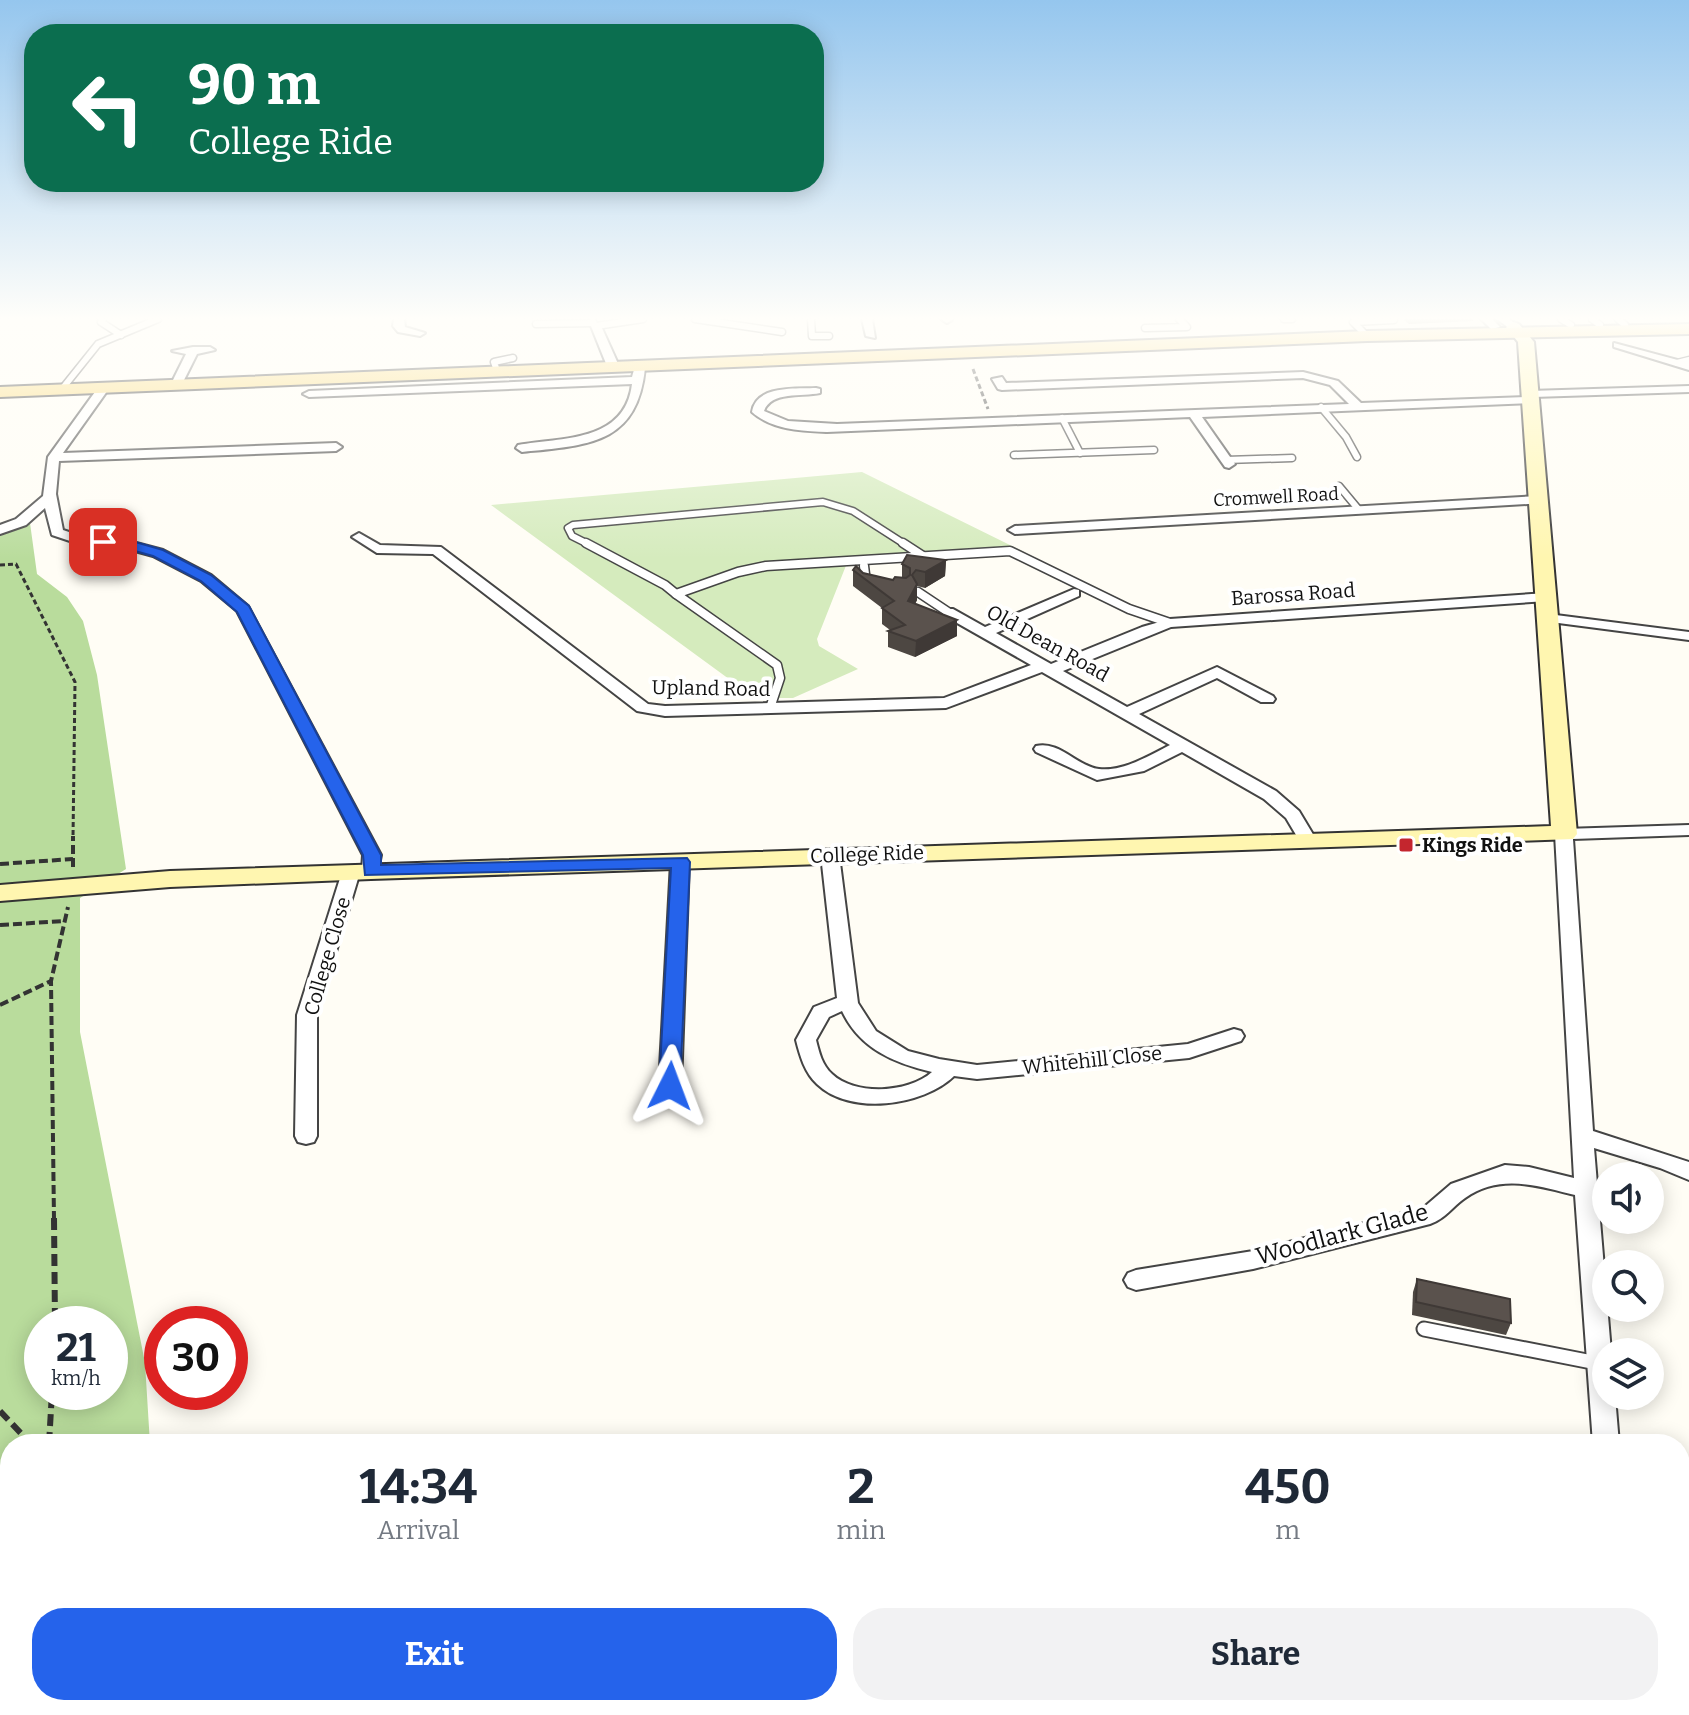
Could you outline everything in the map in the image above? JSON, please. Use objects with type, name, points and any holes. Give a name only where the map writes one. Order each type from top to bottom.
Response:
[{"type":"street","points":[[95,399],[54,457],[51,467],[50,511],[57,532],[82,541],[125,544],[158,553],[206,578],[243,609],[372,855],[361,871]]},
{"type":"street","points":[[522,448],[571,443],[597,436],[618,426],[635,399]]},
{"type":"street","points":[[765,399],[759,405],[758,412],[769,420],[818,428],[1491,399]]},
{"type":"street","points":[[1352,399],[1357,406]]},
{"type":"street","points":[[1530,399],[1564,834],[1598,1338]]},
{"type":"street","points":[[1193,413],[1227,462]]},
{"type":"street","points":[[54,457],[336,447]]},
{"type":"street","points":[[0,530],[21,522],[50,497]]},
{"type":"street","name":"Cromwell Road","points":[[1015,530],[1539,500]]},
{"type":"street","name":"Upland Road","points":[[359,537],[380,552],[436,550],[643,708],[665,711],[946,703],[1047,668]]},
{"type":"street","points":[[984,633],[1074,593]]},
{"type":"street","name":"Barossa Road","points":[[1047,668],[1170,623],[1547,608],[1689,636]]},
{"type":"street","name":"Old Dean Road","points":[[948,612],[1277,801],[1293,815],[1308,841]]},
{"type":"street","points":[[1127,713],[1217,672],[1267,699]]},
{"type":"street","points":[[1042,749],[1097,775],[1138,767],[1180,746]]},
{"type":"street","points":[[1564,834],[1689,830]]},
{"type":"street","name":"College Ride","points":[[0,893],[170,879],[361,871],[1564,834]]},
{"type":"street","name":"Whitehill Close","points":[[830,855],[847,1002],[864,1030],[880,1046],[904,1058],[977,1072],[1189,1051],[1234,1036]]},
{"type":"street","points":[[670,1086],[680,862]]},
{"type":"street","name":"College Close","points":[[306,1136],[307,1015],[361,871]]},
{"type":"street","points":[[847,1002],[821,1012],[806,1040],[811,1062],[828,1083],[859,1094],[892,1096],[930,1086],[949,1069]]},
{"type":"street","points":[[1582,1136],[1668,1162],[1689,1172]]},
{"type":"street","name":"Woodlark Glade","points":[[1136,1280],[1253,1260],[1430,1215],[1459,1190],[1505,1173],[1529,1175],[1586,1189]]},
{"type":"street","points":[[1603,1410],[1605,1434]]},
{"type":"lane","points":[[1321,407],[1346,437],[1357,457]]},
{"type":"lane","points":[[1062,418],[1080,453]]},
{"type":"lane","points":[[1014,455],[1154,450]]},
{"type":"lane","points":[[1227,462],[1292,458]]},
{"type":"lane","points":[[1339,486],[1359,510]]},
{"type":"lane","points":[[770,708],[780,678],[777,665],[665,585],[572,536],[568,528],[631,518],[823,502],[853,511],[923,556]]},
{"type":"lane","points":[[676,594],[766,566],[1010,551],[1151,618],[1170,623]]},
{"type":"lane","points":[[864,566],[866,582],[881,583]]},
{"type":"lane","points":[[918,592],[948,612]]},
{"type":"lane","points":[[1424,1329],[1592,1362]]},
{"type":"path","points":[[984,399],[993,421]]},
{"type":"path","points":[[0,565],[16,564],[75,682],[72,887],[51,981],[55,1306]]},
{"type":"path","points":[[0,864],[73,859]]},
{"type":"path","points":[[0,925],[65,921]]},
{"type":"path","points":[[0,1005],[51,981]]},
{"type":"path","points":[[50,1434],[51,1410]]},
{"type":"path","points":[[0,1411],[22,1434]]},
{"type":"green space","points":[[862,472],[1024,552],[847,563],[817,639],[819,646],[858,669],[793,698],[755,698],[491,505]]},
{"type":"green space","points":[[30,523],[37,574],[67,597],[83,621],[97,675],[126,869],[80,898],[80,1032],[144,1358],[144,1410],[148,1410],[149,1434],[0,1434],[0,536]]},
{"type":"building","points":[[907,555],[946,560],[925,572],[916,570],[912,575],[917,584],[908,601],[957,620],[916,641],[888,631],[905,625],[882,608],[894,601],[853,570],[856,566],[863,573],[893,580],[895,577],[906,578],[910,575],[910,568],[902,564]]},
{"type":"building","points":[[1417,1279],[1510,1299],[1511,1323],[1416,1302]]},
{"type":"place","name":"Kings Ride","points":[[1406,845]]},
{"type":"route","points":[[103,542],[158,553],[206,578],[243,609],[372,855],[371,871],[680,862],[670,1086]]}]
